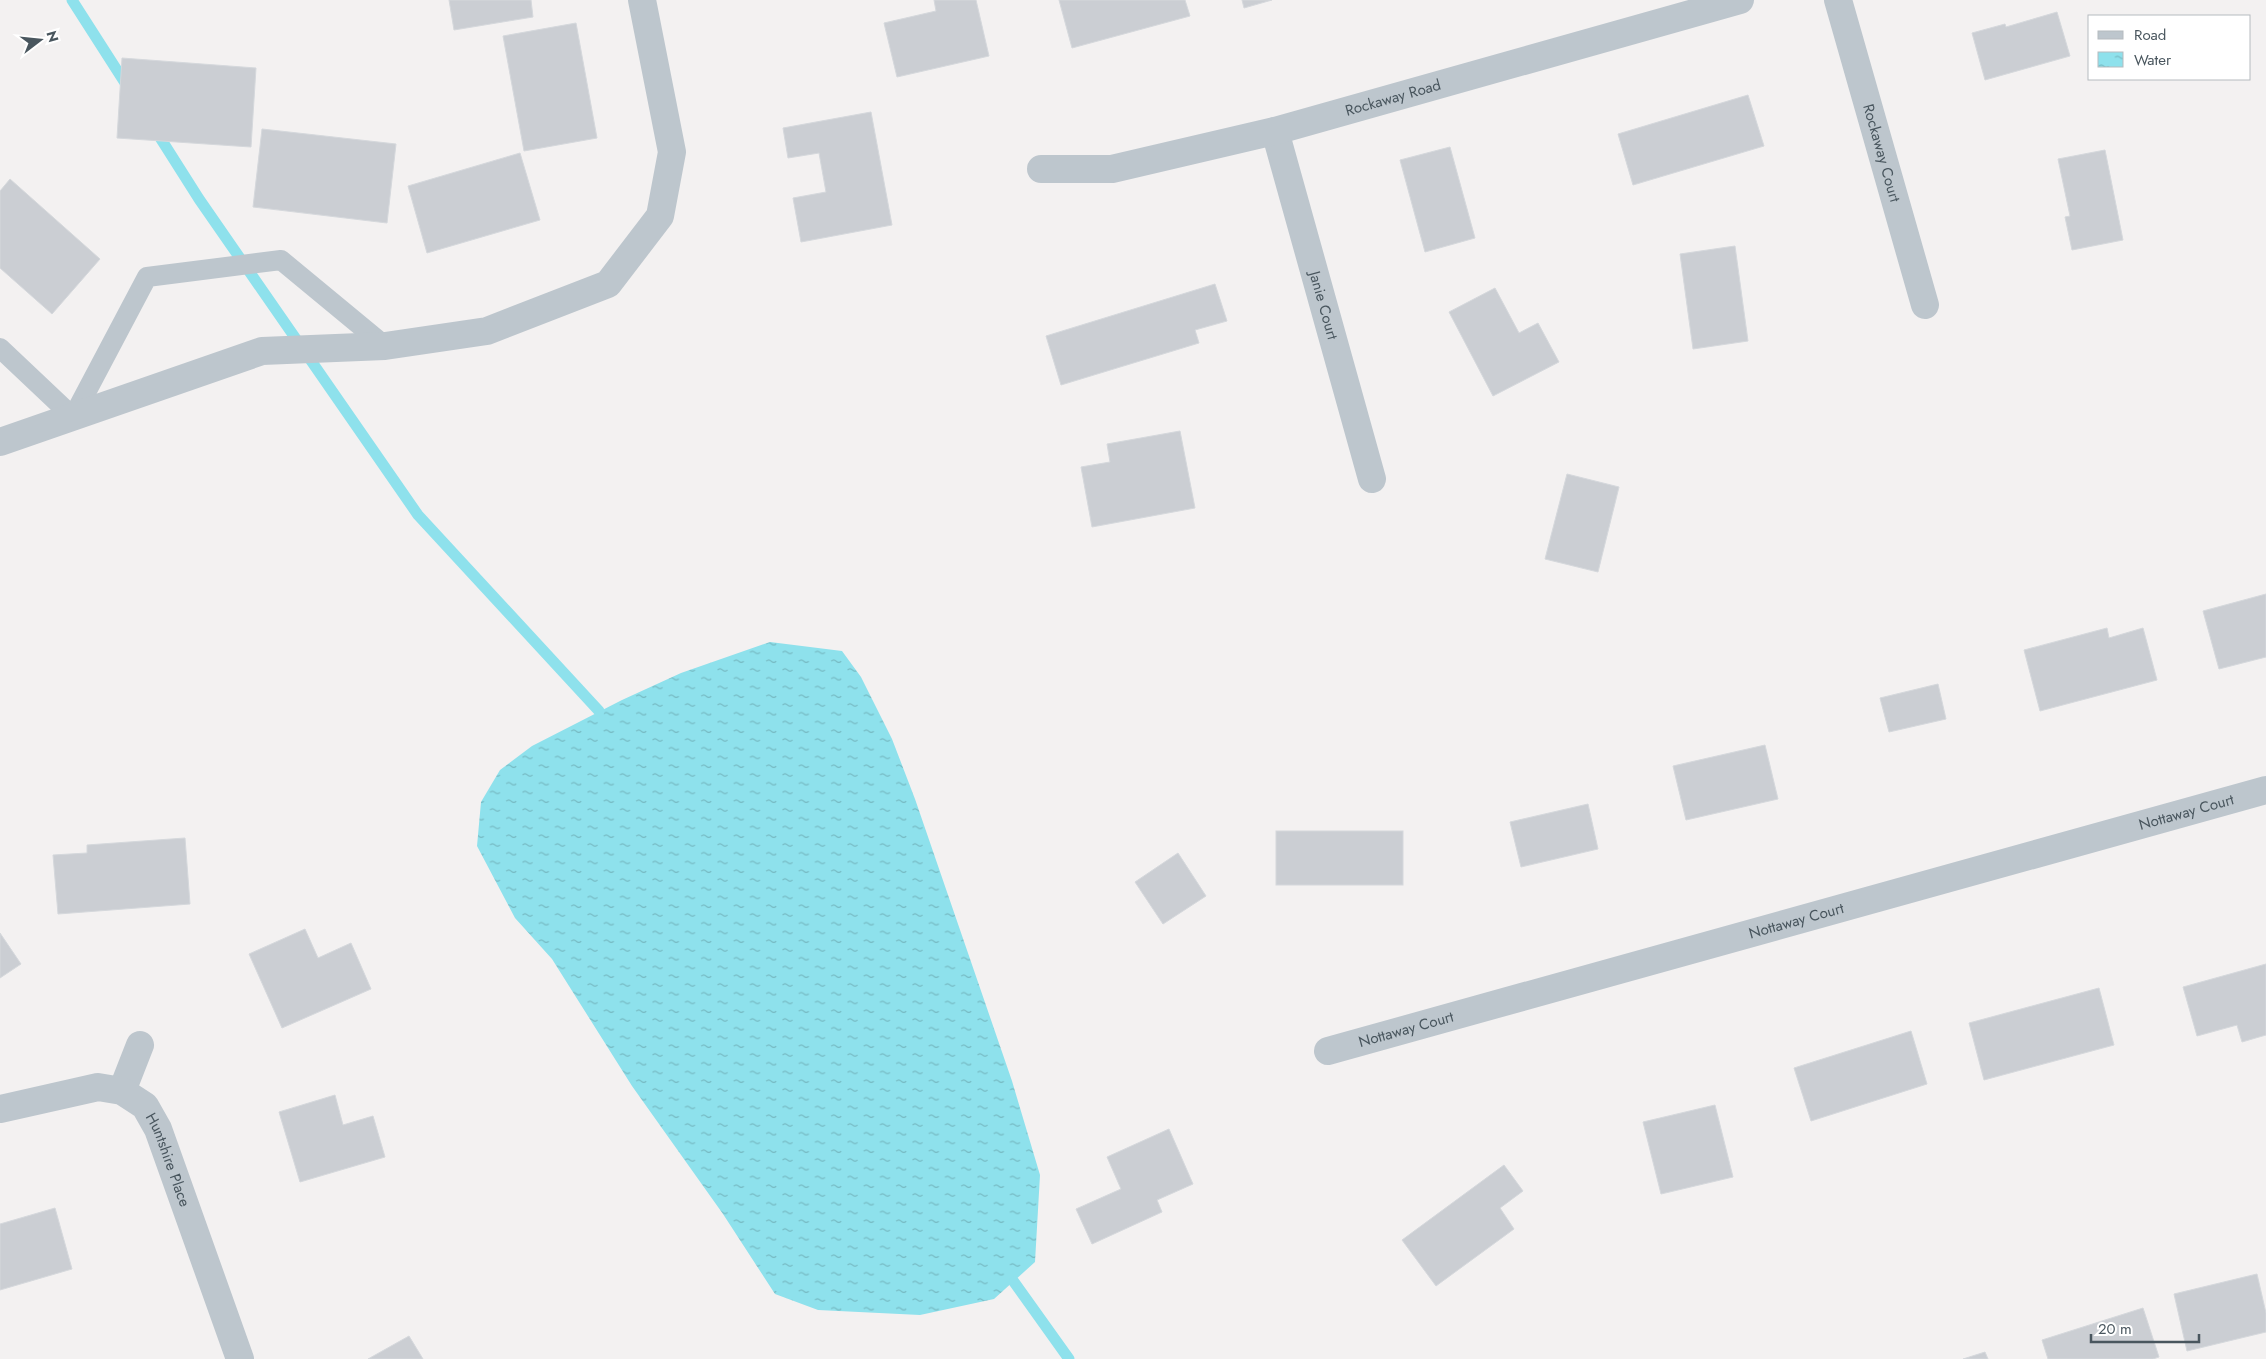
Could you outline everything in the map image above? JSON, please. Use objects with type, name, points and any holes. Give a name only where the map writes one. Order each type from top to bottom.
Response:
[{"type":"street","points":[[0,442],[262,351],[385,346],[487,331],[608,284],[660,216],[672,152],[642,0]]},
{"type":"street","name":"Rockaway Road","points":[[1041,169],[1112,169],[1275,132],[1740,0]]},
{"type":"street","name":"Rockaway Court","points":[[1838,0],[1925,305]]},
{"type":"street","name":"Janie Court","points":[[1275,132],[1372,479]]},
{"type":"street","name":"Nottaway Court","points":[[1328,1051],[2266,790]]},
{"type":"street","points":[[122,1091],[140,1045]]},
{"type":"street","name":"Huntshire Place","points":[[0,1109],[98,1087],[122,1091],[145,1106],[158,1129],[240,1359]]},
{"type":"lane","points":[[0,348],[72,417],[147,277],[281,260],[385,346]]},
{"type":"water","points":[[770,642],[842,651],[861,677],[892,739],[915,799],[1012,1081],[1040,1175],[1035,1262],[994,1299],[920,1315],[818,1310],[775,1294],[723,1214],[632,1086],[552,959],[515,918],[477,846],[481,802],[500,770],[532,746],[622,700],[681,673]]},
{"type":"building","points":[[449,0],[531,0],[533,17],[454,30]]},
{"type":"building","points":[[934,0],[976,0],[989,56],[897,77],[884,23],[936,11]]},
{"type":"building","points":[[1059,0],[1185,0],[1190,16],[1072,48]]},
{"type":"building","points":[[1242,0],[1272,0],[1244,8]]},
{"type":"building","points":[[2057,12],[2070,56],[1985,80],[1972,33],[2005,24],[2006,27]]},
{"type":"building","points":[[576,23],[597,138],[524,151],[503,36]]},
{"type":"building","points":[[122,58],[256,68],[251,147],[117,138]]},
{"type":"building","points":[[1748,95],[1764,146],[1633,185],[1618,134]]},
{"type":"building","points":[[871,112],[892,225],[801,242],[793,198],[826,192],[819,153],[788,158],[783,128]]},
{"type":"building","points":[[262,129],[396,144],[387,223],[253,207]]},
{"type":"building","points":[[1450,147],[1475,238],[1425,252],[1400,160]]},
{"type":"building","points":[[2105,150],[2123,240],[2072,250],[2065,217],[2070,216],[2058,159]]},
{"type":"building","points":[[520,153],[540,220],[427,253],[408,186]]},
{"type":"building","points":[[10,179],[100,259],[52,314],[0,268],[0,191]]},
{"type":"building","points":[[1735,246],[1748,341],[1693,349],[1680,254]]},
{"type":"building","points":[[1215,284],[1227,321],[1195,330],[1199,343],[1061,385],[1046,336]]},
{"type":"building","points":[[1495,288],[1519,333],[1538,323],[1559,362],[1493,396],[1449,312]]},
{"type":"building","points":[[1180,431],[1195,508],[1092,527],[1081,467],[1110,462],[1107,444]]},
{"type":"building","points":[[1567,474],[1619,487],[1598,572],[1545,559]]},
{"type":"building","points":[[2266,594],[2266,657],[2219,669],[2203,611]]},
{"type":"building","points":[[2107,628],[2109,638],[2143,628],[2157,680],[2040,711],[2024,650]]},
{"type":"building","points":[[1938,684],[1946,719],[1889,732],[1880,698]]},
{"type":"building","points":[[1765,745],[1778,799],[1686,820],[1673,766]]},
{"type":"building","points":[[1588,804],[1598,849],[1521,867],[1510,822]]},
{"type":"building","points":[[1276,831],[1403,831],[1403,885],[1276,885]]},
{"type":"building","points":[[185,838],[190,904],[58,914],[53,855],[87,853],[87,845]]},
{"type":"building","points":[[1178,853],[1206,896],[1163,924],[1135,882]]},
{"type":"building","points":[[305,929],[318,958],[351,943],[371,989],[282,1028],[249,954]]},
{"type":"building","points":[[0,933],[21,964],[0,978]]},
{"type":"building","points":[[2266,964],[2266,1035],[2242,1042],[2237,1025],[2197,1036],[2183,987]]},
{"type":"building","points":[[2099,988],[2114,1045],[1984,1080],[1969,1023]]},
{"type":"building","points":[[1911,1031],[1927,1084],[1811,1121],[1794,1068]]},
{"type":"building","points":[[335,1095],[343,1125],[373,1116],[385,1157],[300,1182],[279,1112]]},
{"type":"building","points":[[1715,1105],[1733,1177],[1661,1194],[1643,1122]]},
{"type":"building","points":[[1169,1129],[1193,1184],[1157,1200],[1162,1212],[1092,1244],[1076,1209],[1121,1189],[1107,1157]]},
{"type":"building","points":[[1504,1165],[1523,1191],[1500,1208],[1514,1229],[1436,1286],[1402,1240]]},
{"type":"building","points":[[55,1208],[72,1269],[0,1290],[0,1224]]},
{"type":"building","points":[[2257,1274],[2266,1313],[2266,1332],[2187,1351],[2174,1294]]},
{"type":"building","points":[[2143,1308],[2159,1357],[2153,1359],[2048,1359],[2042,1340]]},
{"type":"building","points":[[409,1336],[423,1359],[368,1359]]},
{"type":"building","points":[[1985,1352],[1988,1359],[1963,1359]]},
{"type":"waterway","points":[[72,0],[129,89]]},
{"type":"waterway","points":[[154,128],[199,199],[418,515],[599,711]]},
{"type":"waterway","points":[[1014,1282],[1069,1359]]}]
